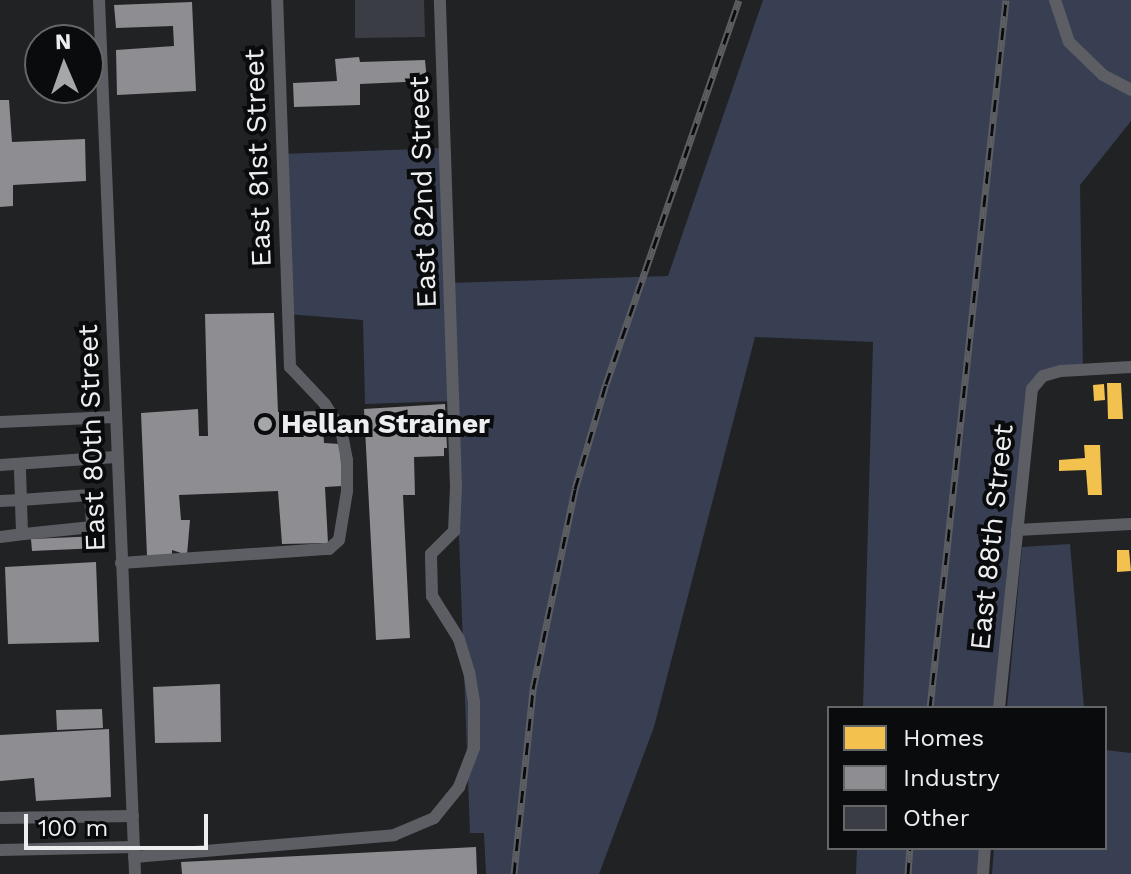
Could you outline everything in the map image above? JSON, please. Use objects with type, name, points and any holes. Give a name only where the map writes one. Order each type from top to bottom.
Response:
[{"type":"street","name":"East 80th Street","points":[[99,0],[135,874]]},
{"type":"street","name":"East 81st Street","points":[[121,563],[329,549],[339,540],[347,491],[347,460],[341,429],[325,404],[290,367],[277,0]]},
{"type":"street","name":"East 82nd Street","points":[[0,850],[134,852],[394,835],[434,818],[459,787],[474,748],[474,702],[459,639],[432,596],[431,554],[454,531],[454,383],[440,0]]},
{"type":"street","points":[[1055,0],[1069,42],[1103,75],[1131,90]]},
{"type":"street","name":"East 88th Street","points":[[999,706],[1032,389],[1043,376],[1061,371],[1131,367]]},
{"type":"street","points":[[0,422],[114,417]]},
{"type":"street","points":[[0,465],[116,457]]},
{"type":"street","points":[[20,464],[24,534]]},
{"type":"street","points":[[0,501],[90,495],[91,503],[90,528],[0,537]]},
{"type":"street","points":[[91,503],[118,502]]},
{"type":"street","points":[[1017,530],[1131,524]]},
{"type":"street","points":[[0,818],[133,816]]},
{"type":"street","points":[[983,874],[985,850]]},
{"type":"shaded area","points":[[763,0],[1131,0],[1131,121],[1080,185],[1083,370],[1061,371],[1032,389],[999,706],[863,706],[873,342],[755,337],[654,727],[599,874],[486,874],[484,833],[470,833],[454,401],[365,404],[363,320],[287,314],[282,154],[445,148],[451,283],[668,276]]},
{"type":"shaded area","points":[[1070,544],[1084,706],[1007,706],[1022,547]]},
{"type":"shaded area","points":[[1107,750],[1131,753],[1131,874],[992,874],[994,850],[1107,850]]},
{"type":"shaded area","points":[[857,850],[985,850],[983,874],[856,874]]},
{"type":"building: Homes","points":[[1107,383],[1121,383],[1123,419],[1108,419]]},
{"type":"building: Homes","points":[[1104,384],[1105,400],[1094,401],[1093,385]]},
{"type":"building: Homes","points":[[1084,445],[1100,445],[1102,495],[1088,495],[1086,470],[1059,471],[1059,460],[1085,458]]},
{"type":"building: Homes","points":[[1117,550],[1129,550],[1131,571],[1117,572]]},
{"type":"building: Industry","points":[[192,2],[196,91],[117,95],[116,50],[174,46],[173,26],[116,28],[114,5]]},
{"type":"building: Industry","points":[[359,57],[360,62],[425,60],[427,81],[360,84],[360,105],[294,107],[293,83],[337,81],[335,59]]},
{"type":"building: Industry","points":[[0,100],[9,100],[12,142],[85,139],[86,181],[13,185],[13,206],[0,207]]},
{"type":"building: Industry","name":"Hellan Strainer","points":[[274,313],[278,412],[322,411],[324,443],[340,444],[342,486],[325,487],[328,543],[282,544],[278,491],[179,495],[181,520],[190,520],[187,555],[172,550],[172,555],[147,556],[141,413],[198,409],[199,436],[208,436],[205,314]]},
{"type":"building: Industry","points":[[445,404],[447,448],[444,448],[444,456],[414,457],[415,495],[403,495],[410,638],[376,640],[364,409]]},
{"type":"building: Industry","points":[[99,536],[99,548],[32,551],[31,539]]},
{"type":"building: Industry","points":[[96,562],[99,642],[8,644],[5,567]]},
{"type":"building: Industry","points":[[220,684],[221,742],[155,743],[153,687]]},
{"type":"building: Industry","points":[[102,709],[103,728],[57,730],[56,710]]},
{"type":"building: Industry","points":[[109,729],[111,797],[36,801],[34,778],[0,781],[0,735]]},
{"type":"building: Industry","points":[[476,847],[477,874],[182,874],[181,862]]},
{"type":"building: Other","points":[[355,0],[424,0],[425,37],[355,38]]},
{"type":"railway","points":[[514,874],[533,689],[575,489],[606,384],[739,0]]},
{"type":"railway","points":[[930,706],[1006,0]]},
{"type":"railway","points":[[908,874],[910,850]]},
{"type":"place","name":"Hellan Strainer","points":[[265,424]]}]
